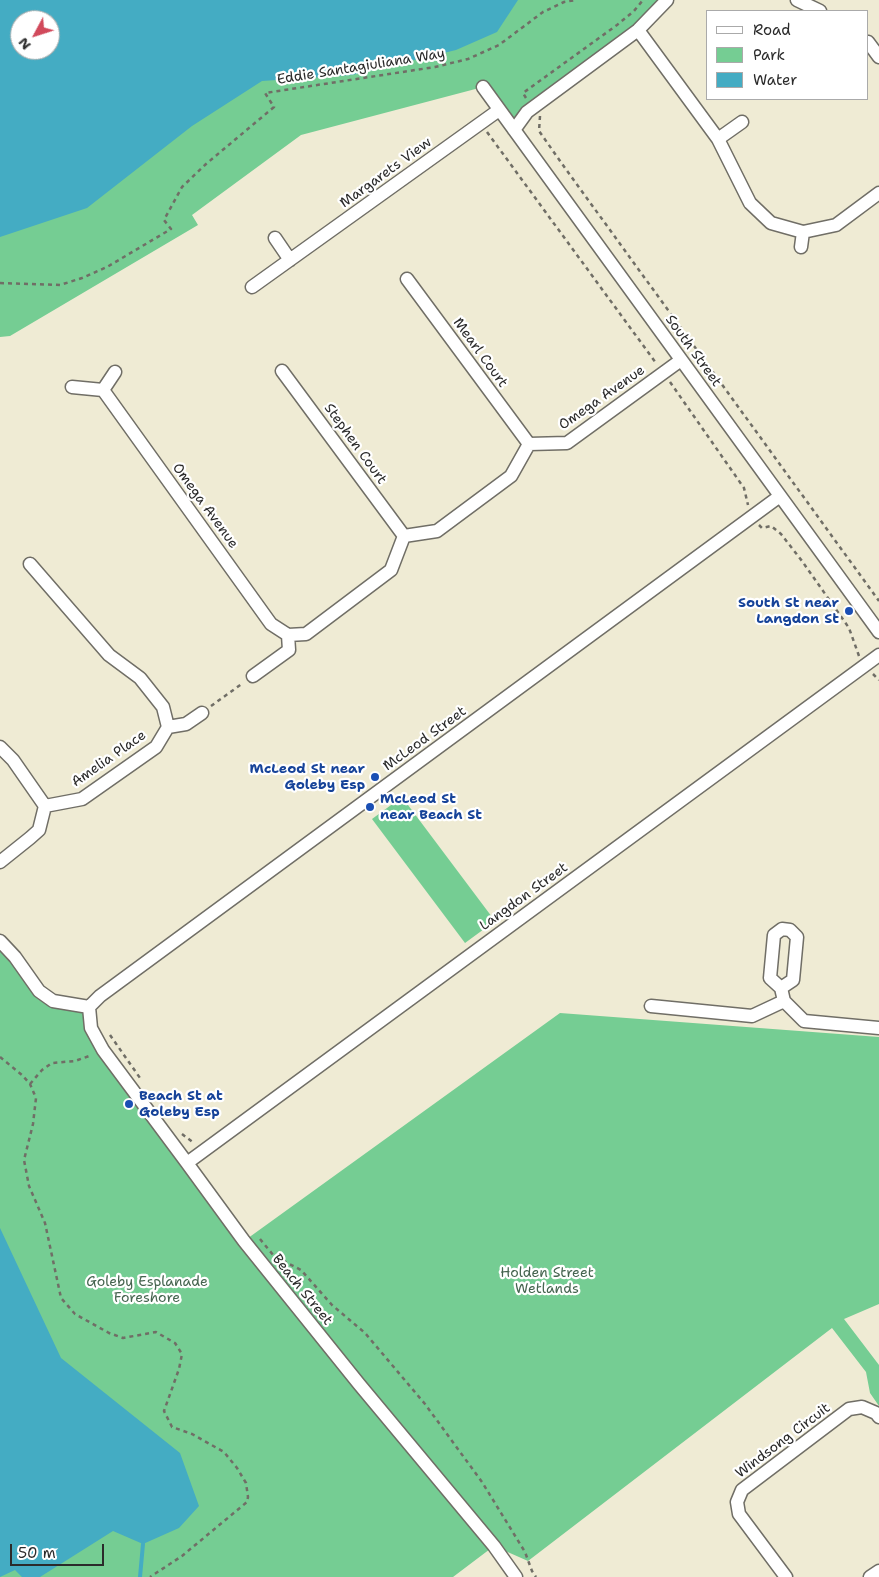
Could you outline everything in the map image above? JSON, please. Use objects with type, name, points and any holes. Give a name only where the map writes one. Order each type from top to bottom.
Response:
[{"type":"street","points":[[514,130],[527,112],[638,30],[666,0]]},
{"type":"street","points":[[797,0],[818,10]]},
{"type":"street","points":[[638,30],[718,139],[750,203],[771,223],[803,232],[836,224],[879,193]]},
{"type":"street","points":[[869,43],[879,57]]},
{"type":"street","name":"South Street","points":[[483,87],[879,632]]},
{"type":"street","name":"Margarets View","points":[[252,287],[499,110]]},
{"type":"street","points":[[718,139],[742,122]]},
{"type":"street","points":[[801,248],[803,232]]},
{"type":"street","points":[[275,238],[290,260]]},
{"type":"street","name":"Mearl Court","points":[[407,279],[529,444]]},
{"type":"street","name":"Omega Avenue","points":[[529,444],[567,443],[681,360]]},
{"type":"street","name":"Stephen Court","points":[[282,371],[404,536]]},
{"type":"street","points":[[72,387],[103,390],[115,372]]},
{"type":"street","name":"Omega Avenue","points":[[103,390],[271,624],[288,635]]},
{"type":"street","points":[[252,676],[289,650],[288,635],[306,634],[391,570],[404,536],[437,531],[510,476],[529,444]]},
{"type":"street","name":"McLeod Street","points":[[89,1007],[108,991],[780,496]]},
{"type":"street","points":[[30,564],[109,655],[140,678],[163,707],[168,727],[186,724],[202,713]]},
{"type":"street","name":"Langdon Street","points":[[187,1163],[879,655]]},
{"type":"street","name":"Amelia Place","points":[[44,806],[82,799],[156,747],[168,727]]},
{"type":"street","points":[[0,747],[13,760],[44,806],[39,830],[0,862]]},
{"type":"street","points":[[0,941],[15,957],[38,991],[53,1001],[89,1007]]},
{"type":"street","points":[[782,988],[784,1002],[804,1021],[879,1028]]},
{"type":"street","points":[[651,1006],[752,1016],[784,1002]]},
{"type":"street","name":"Beach Street","points":[[89,1007],[91,1028],[103,1050],[244,1241],[359,1384],[494,1546],[516,1577]]},
{"type":"street","name":"Windsong Circuit","points":[[786,1577],[739,1514],[737,1502],[742,1490],[849,1409],[862,1407],[879,1417]]},
{"type":"street","points":[[870,1577],[879,1571]]},
{"type":"path","name":"Eddie Santagiuliana Way","points":[[0,283],[60,285],[107,267],[171,229],[164,220],[182,187],[206,164],[274,107],[265,94],[434,67],[468,59],[499,45],[543,12],[564,2],[576,0]]},
{"type":"path","points":[[523,93],[617,25],[644,0]]},
{"type":"path","points":[[533,107],[540,117],[539,131],[879,601]]},
{"type":"path","points":[[480,123],[664,373],[744,488],[752,516],[762,528],[771,526],[781,534],[849,628],[858,656],[879,680]]},
{"type":"path","points":[[202,713],[252,676]]},
{"type":"path","points":[[108,1032],[144,1083]]},
{"type":"path","points":[[30,1084],[42,1070],[52,1063],[75,1061],[103,1050]]},
{"type":"path","points":[[0,1057],[30,1084],[36,1098],[33,1124],[24,1160],[29,1186],[45,1223],[61,1298],[75,1314],[109,1333],[123,1338],[156,1332],[175,1343],[182,1354],[179,1369],[164,1411],[172,1427],[192,1434],[224,1452],[246,1483],[247,1502],[182,1556],[150,1577]]},
{"type":"path","points":[[178,1132],[192,1140],[202,1152]]},
{"type":"path","points":[[260,1239],[274,1256],[301,1270],[332,1305],[366,1333],[425,1404],[482,1482],[525,1552],[536,1577]]},
{"type":"green space","points":[[0,0],[667,0],[514,130],[483,87],[301,135],[192,215],[198,225],[10,336],[0,337]]},
{"type":"green space","points":[[402,797],[495,921],[465,943],[372,819]]},
{"type":"green space","points":[[0,941],[39,991],[89,1007],[91,1028],[244,1241],[560,1013],[879,1037],[879,1304],[844,1319],[879,1365],[879,1406],[870,1393],[866,1372],[832,1328],[528,1561],[494,1546],[453,1577],[0,1577]]},
{"type":"water","points":[[0,0],[518,0],[497,32],[456,50],[352,75],[262,81],[192,126],[87,208],[0,237]]},
{"type":"water","points":[[0,1228],[61,1358],[180,1453],[199,1506],[179,1528],[143,1544],[113,1531],[40,1577],[22,1577],[15,1570],[0,1577]]},
{"type":"waterway","points":[[140,1577],[143,1544]]},
{"type":"place","name":"South St near Langdon St","points":[[849,611]]},
{"type":"place","name":"McLeod St near Goleby Esp","points":[[375,777]]},
{"type":"place","name":"McLeod St near Beach St","points":[[370,807]]},
{"type":"place","name":"Beach St at Goleby Esp","points":[[129,1104]]},
{"type":"park label","name":"Holden Street Wetlands","points":[[547,1282]]},
{"type":"park label","name":"Goleby Esplanade Foreshore","points":[[147,1290]]}]
